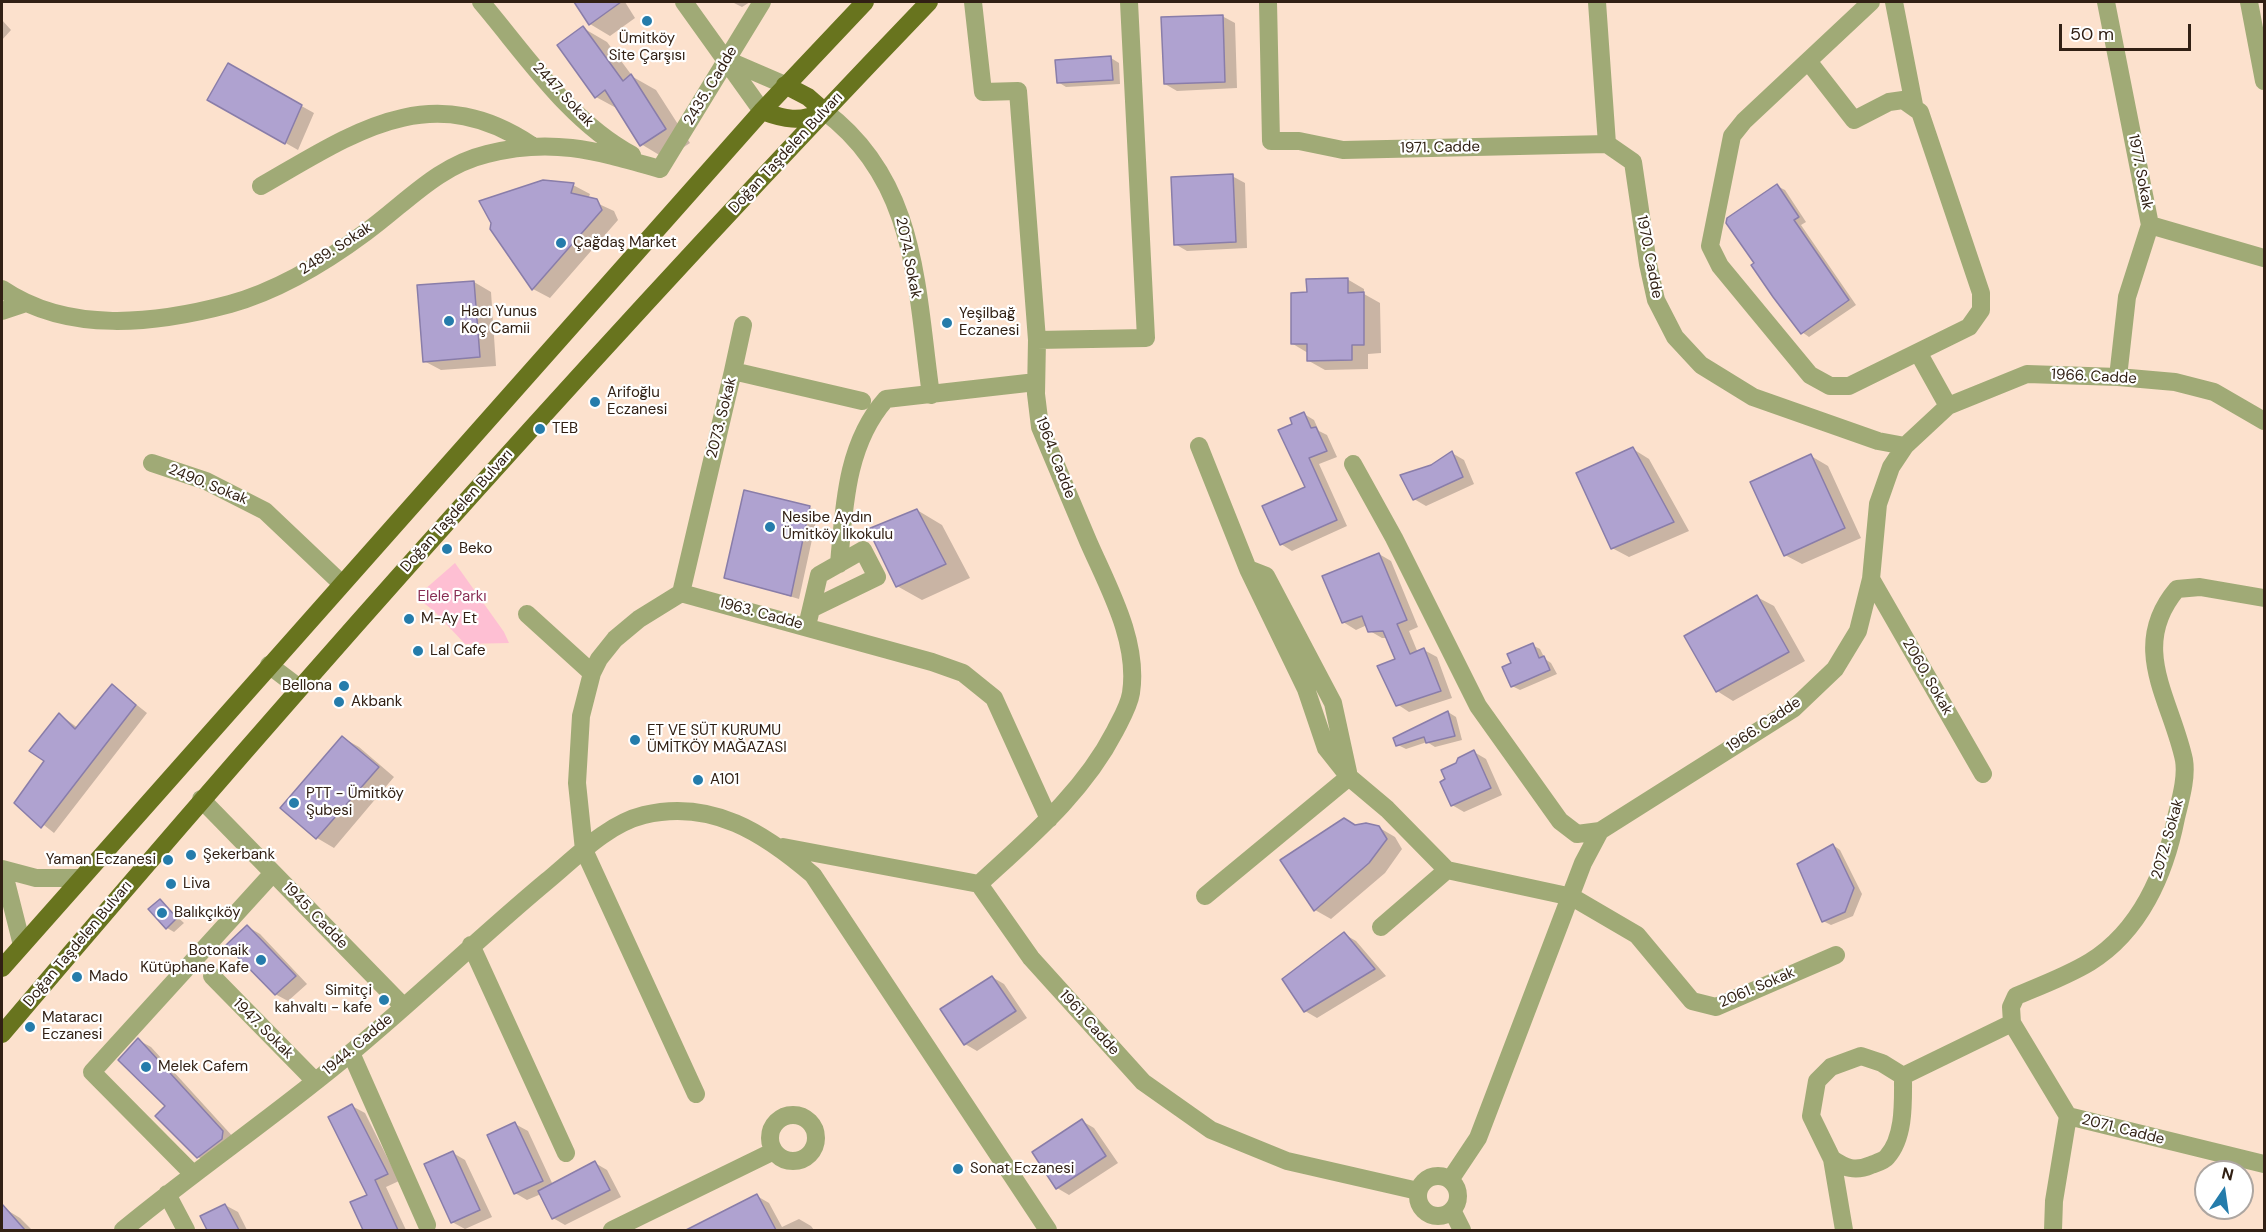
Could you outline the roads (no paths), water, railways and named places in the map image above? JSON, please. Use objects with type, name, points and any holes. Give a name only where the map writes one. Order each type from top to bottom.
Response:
[{"type":"main road","points":[[2,968],[785,85],[865,2]]},
{"type":"main road","name":"Doğan Taşdelen Bulvarı","points":[[2,1034],[298,687],[824,111],[929,2]]},
{"type":"main road","points":[[785,85],[808,97],[824,111]]},
{"type":"main road","points":[[762,111],[784,119],[797,120],[824,111]]},
{"type":"street","name":"2447. Sokak","points":[[481,2],[577,115],[603,137],[660,170]]},
{"type":"street","points":[[684,2],[762,111]]},
{"type":"street","name":"2435. Cadde","points":[[660,170],[762,2]]},
{"type":"street","name":"1964. Cadde","points":[[973,2],[982,92],[1018,91],[1037,340],[1036,382],[1040,427],[1118,612],[1130,652],[1132,674],[1131,695],[1111,739],[1082,783],[1049,819],[980,884]]},
{"type":"street","points":[[1037,340],[1146,338],[1129,2]]},
{"type":"street","name":"1971. Cadde","points":[[1268,2],[1271,141],[1299,141],[1343,150],[1606,144]]},
{"type":"street","points":[[1597,2],[1606,144]]},
{"type":"street","points":[[1871,2],[1744,121],[1732,136],[1710,246],[1720,266],[1810,375],[1830,386],[1849,386],[1919,354],[1969,327],[1981,310],[1981,293],[1926,124],[1914,105],[1894,2]]},
{"type":"street","name":"1977. Sokak","points":[[2106,2],[2150,225],[2127,297],[2118,376]]},
{"type":"street","points":[[2249,2],[2265,81]]},
{"type":"street","points":[[727,60],[785,85]]},
{"type":"street","points":[[1808,61],[1854,120],[1888,102],[1903,100],[1914,105]]},
{"type":"street","name":"2074. Sokak","points":[[824,111],[854,135],[865,149],[897,205],[910,248],[930,395]]},
{"type":"street","points":[[261,186],[340,141],[378,124],[414,114],[480,119],[507,129],[531,145]]},
{"type":"street","name":"1970. Cadde","points":[[1606,144],[1634,162],[1648,264],[1656,300],[1675,337],[1701,365],[1753,397],[1878,441],[1905,446]]},
{"type":"street","name":"2489. Sokak","points":[[2,290],[23,304],[68,317],[134,321],[231,304],[279,284],[318,262],[366,232],[406,197],[448,167],[485,154],[531,145],[578,148],[660,170]]},
{"type":"street","points":[[2150,225],[2265,258]]},
{"type":"street","points":[[2,311],[23,304]]},
{"type":"street","points":[[733,371],[743,325]]},
{"type":"street","points":[[1919,354],[1948,406]]},
{"type":"street","name":"2073. Sokak","points":[[681,593],[733,371],[862,401]]},
{"type":"street","name":"1966. Cadde","points":[[1450,1180],[1478,1138],[1572,897],[1583,863],[1600,831],[1801,701],[1835,669],[1858,631],[1870,579],[1878,504],[1892,467],[1905,446],[1948,406],[2027,374],[2118,376],[2175,382],[2214,392],[2265,421]]},
{"type":"street","points":[[839,564],[845,497],[851,470],[863,434],[886,399],[1036,382]]},
{"type":"street","points":[[1199,446],[1248,569],[1266,576],[1333,703],[1349,777],[1387,809],[1447,870],[1381,927]]},
{"type":"street","name":"2490. Sokak","points":[[152,463],[206,481],[265,511],[341,583]]},
{"type":"street","points":[[1353,464],[1394,538],[1478,706],[1560,821],[1577,834],[1600,831]]},
{"type":"street","points":[[863,550],[877,577],[809,618],[819,575],[863,550]]},
{"type":"street","name":"2060. Sokak","points":[[1870,579],[1983,774]]},
{"type":"street","name":"2072. Sokak","points":[[1903,1076],[2012,1015],[2016,996],[2090,962],[2128,931],[2154,888],[2174,831],[2184,762],[2154,661],[2154,632],[2166,602],[2177,589],[2200,587],[2265,598]]},
{"type":"street","points":[[681,593],[639,619],[615,639],[592,673],[581,716],[576,763],[584,850],[696,1094]]},
{"type":"street","name":"1963. Cadde","points":[[681,593],[809,618],[963,673],[980,684],[994,698],[1049,819]]},
{"type":"street","points":[[527,614],[592,673]]},
{"type":"street","points":[[269,665],[298,687]]},
{"type":"street","points":[[1205,896],[1349,777]]},
{"type":"street","name":"1945. Cadde","points":[[201,799],[404,1007]]},
{"type":"street","name":"1944. Cadde","points":[[123,1230],[351,1053],[471,945],[612,829],[643,815],[677,811],[712,816],[752,829],[780,847]]},
{"type":"street","points":[[780,847],[980,884]]},
{"type":"street","points":[[780,847],[813,875],[1048,1230]]},
{"type":"street","points":[[22,945],[2,869],[36,878],[80,878]]},
{"type":"street","name":"2061. Sokak","points":[[1447,870],[1572,897],[1637,935],[1692,1001],[1716,1008],[1836,955]]},
{"type":"street","points":[[193,1174],[92,1072],[273,873]]},
{"type":"street","name":"1961. Cadde","points":[[980,884],[1032,958],[1143,1082],[1211,1130],[1287,1161],[1418,1191]]},
{"type":"street","points":[[471,945],[566,1153]]},
{"type":"street","name":"1947. Sokak","points":[[212,976],[315,1081]]},
{"type":"street","name":"2071. Cadde","points":[[2012,1015],[2068,1116],[2265,1164]]},
{"type":"street","points":[[351,1053],[427,1226]]},
{"type":"street","points":[[1832,1159],[1847,1169],[1864,1168],[1887,1158],[1898,1138],[1903,1104],[1903,1076],[1882,1063],[1861,1056],[1831,1066],[1817,1081],[1811,1116],[1832,1159],[1844,1230]]},
{"type":"street","points":[[2053,1230],[2054,1201],[2068,1116]]},
{"type":"street","points":[[612,1230],[774,1151]]},
{"type":"street","points":[[1444,1176],[1450,1180],[1457,1191],[1456,1204],[1452,1210],[1440,1216],[1428,1213],[1419,1204],[1418,1191],[1425,1180],[1444,1176]]},
{"type":"street","points":[[167,1194],[186,1230]]},
{"type":"street","points":[[1452,1210],[1462,1230]]},
{"type":"place","name":"Ümitköy Site Çarşısı","points":[[647,21]]},
{"type":"place","name":"Çağdaş Market","points":[[561,243]]},
{"type":"place","name":"Hacı Yunus Koç Camii","points":[[449,321]]},
{"type":"place","name":"Yeşilbağ Eczanesi","points":[[947,323]]},
{"type":"place","name":"Arifoğlu Eczanesi","points":[[595,402]]},
{"type":"place","name":"TEB","points":[[540,429]]},
{"type":"place","name":"Nesibe Aydın Ümitköy İlkokulu","points":[[770,527]]},
{"type":"place","name":"Beko","points":[[447,549]]},
{"type":"place","name":"M-Ay Et","points":[[409,619]]},
{"type":"place","name":"Lal Cafe","points":[[418,651]]},
{"type":"place","name":"Bellona","points":[[344,686]]},
{"type":"place","name":"Akbank","points":[[339,702]]},
{"type":"place","name":"ET VE SÜT KURUMU ÜMİTKÖY MAĞAZASI","points":[[635,740]]},
{"type":"place","name":"A101","points":[[698,780]]},
{"type":"place","name":"PTT - Ümitköy Şubesi","points":[[294,803]]},
{"type":"place","name":"Şekerbank","points":[[191,855]]},
{"type":"place","name":"Yaman Eczanesi","points":[[168,860]]},
{"type":"place","name":"Liva","points":[[171,884]]},
{"type":"place","name":"Balıkçıköy","points":[[162,913]]},
{"type":"place","name":"Botonaik Kütüphane Kafe","points":[[261,960]]},
{"type":"place","name":"Mado","points":[[77,977]]},
{"type":"place","name":"Simitçi kahvaltı - kafe","points":[[384,1000]]},
{"type":"place","name":"Mataracı Eczanesi","points":[[30,1027]]},
{"type":"place","name":"Melek Cafem","points":[[146,1067]]},
{"type":"place","name":"Sonat Eczanesi","points":[[958,1169]]},
{"type":"park label","name":"Elele Parkı","points":[[452,597]]}]
